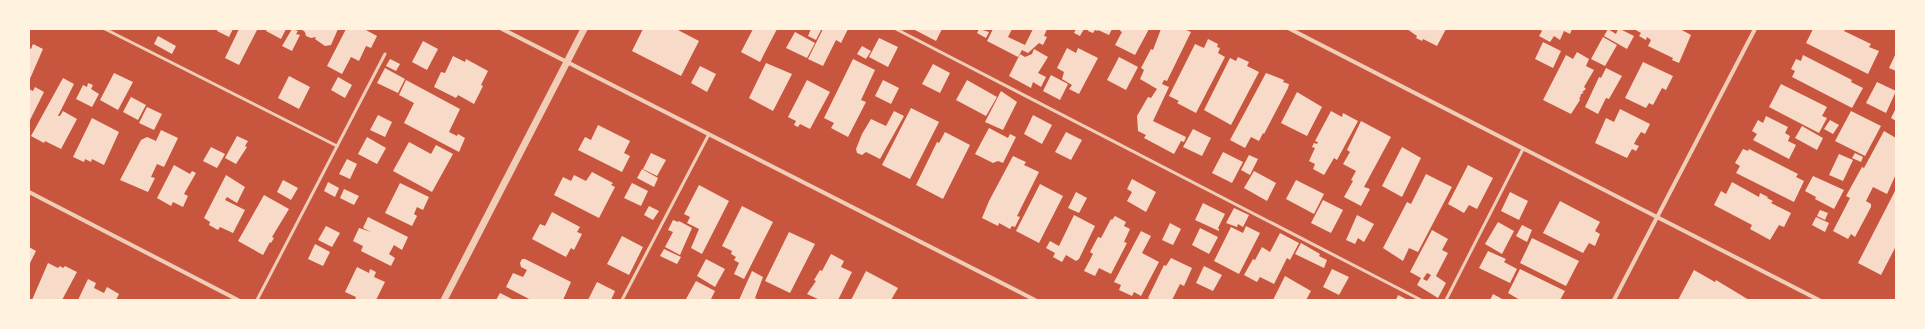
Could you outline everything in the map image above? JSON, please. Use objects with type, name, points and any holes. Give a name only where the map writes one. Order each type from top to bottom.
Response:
[{"type":"street","points":[[502,29],[566,63],[1035,300]]},
{"type":"street","points":[[444,300],[584,29]]},
{"type":"street","points":[[1290,29],[1523,150],[1819,300]]},
{"type":"street","points":[[1614,300],[1755,29]]},
{"type":"street","points":[[29,192],[238,300]]},
{"type":"lane","points":[[105,29],[337,146]]},
{"type":"lane","points":[[896,29],[1421,300]]},
{"type":"lane","points":[[257,300],[385,54]]},
{"type":"lane","points":[[627,300],[622,299],[709,134]]},
{"type":"lane","points":[[1446,300],[1523,150]]},
{"type":"building","points":[[218,29],[233,29],[229,37],[217,31]]},
{"type":"building","points":[[239,29],[257,30],[239,65],[225,58]]},
{"type":"building","points":[[267,29],[286,29],[281,39],[266,31]]},
{"type":"building","points":[[292,29],[298,31],[296,34],[300,35],[292,51],[282,46]]},
{"type":"building","points":[[301,29],[338,29],[331,45],[325,46],[315,39],[316,37],[311,38],[306,36],[305,32]]},
{"type":"building","points":[[346,29],[364,29],[377,36],[371,48],[366,46],[359,61],[351,57],[342,74],[327,66]]},
{"type":"building","points":[[643,29],[676,29],[699,41],[681,76],[632,51]]},
{"type":"building","points":[[753,29],[777,29],[760,62],[741,52]]},
{"type":"building","points":[[811,29],[821,30],[816,40],[808,36]]},
{"type":"building","points":[[823,29],[848,29],[841,43],[836,40],[823,66],[808,59]]},
{"type":"building","points":[[913,29],[942,29],[936,41]]},
{"type":"building","points":[[979,29],[989,32],[986,38],[977,33]]},
{"type":"building","points":[[993,29],[1012,29],[1008,37],[1025,45],[1033,29],[1047,29],[1044,36],[1047,37],[1043,45],[1039,43],[1028,53],[1022,50],[1018,57],[987,41]]},
{"type":"building","points":[[1076,29],[1084,29],[1080,36],[1074,33]]},
{"type":"building","points":[[1089,29],[1112,29],[1109,35],[1098,30],[1095,30],[1093,33],[1088,31]]},
{"type":"building","points":[[1121,29],[1149,29],[1135,55],[1115,45],[1122,32],[1120,31]]},
{"type":"building","points":[[1161,29],[1184,29],[1191,32],[1167,81],[1164,80],[1162,84],[1169,87],[1153,121],[1186,137],[1184,142],[1181,141],[1174,154],[1144,138],[1146,135],[1138,131],[1137,116],[1148,97],[1151,98],[1157,89],[1140,79],[1144,70],[1141,68],[1151,49],[1153,50]]},
{"type":"building","points":[[1407,29],[1446,29],[1437,46],[1423,39],[1422,41],[1416,38],[1417,36]]},
{"type":"building","points":[[1539,29],[1572,29],[1570,34],[1564,31],[1560,40],[1554,36],[1550,42],[1539,36],[1542,31]]},
{"type":"building","points":[[1608,29],[1616,34],[1618,29],[1620,29],[1634,36],[1627,49],[1604,36]]},
{"type":"building","points":[[1634,29],[1680,29],[1691,35],[1679,63],[1672,60],[1673,58],[1648,46],[1651,40],[1647,37],[1646,40],[1639,36],[1641,33]]},
{"type":"building","points":[[1813,29],[1845,29],[1844,31],[1871,44],[1869,47],[1879,51],[1868,74],[1806,43]]},
{"type":"building","points":[[795,32],[815,43],[807,58],[786,48]]},
{"type":"building","points":[[158,36],[176,46],[172,54],[154,44]]},
{"type":"building","points":[[1603,37],[1617,45],[1605,66],[1591,59]]},
{"type":"building","points":[[879,38],[898,47],[888,67],[869,57]]},
{"type":"building","points":[[1208,39],[1218,44],[1217,47],[1220,48],[1218,53],[1225,57],[1196,113],[1177,103],[1179,101],[1169,96],[1195,44],[1204,48]]},
{"type":"building","points":[[423,41],[438,49],[427,70],[412,62]]},
{"type":"building","points":[[1543,42],[1561,51],[1553,68],[1535,59]]},
{"type":"building","points":[[33,44],[43,49],[29,81],[29,48],[31,49]]},
{"type":"building","points":[[862,46],[871,51],[866,59],[857,54]]},
{"type":"building","points":[[1067,48],[1076,53],[1078,48],[1098,58],[1079,94],[1069,89],[1072,85],[1062,79],[1064,72],[1057,68]]},
{"type":"building","points":[[1034,49],[1048,57],[1038,73],[1046,77],[1041,87],[1033,82],[1031,88],[1009,76],[1020,54],[1025,57],[1032,54]]},
{"type":"building","points":[[1577,52],[1589,59],[1586,66],[1594,70],[1584,87],[1586,89],[1582,92],[1584,93],[1581,94],[1580,98],[1579,97],[1580,100],[1571,114],[1543,100],[1566,55],[1573,59]]},
{"type":"building","points":[[1896,53],[1896,71],[1889,68]]},
{"type":"building","points":[[1803,55],[1852,80],[1851,82],[1863,88],[1852,108],[1792,77],[1795,71],[1791,69],[1796,59],[1801,61]]},
{"type":"building","points":[[453,56],[465,62],[466,59],[488,71],[481,85],[483,86],[474,104],[458,95],[456,98],[434,87],[441,72],[445,73]]},
{"type":"building","points":[[1119,57],[1138,67],[1126,90],[1107,80]]},
{"type":"building","points":[[1238,57],[1249,62],[1247,66],[1259,72],[1231,125],[1204,110],[1230,58],[1236,61]]},
{"type":"building","points":[[390,59],[400,64],[396,71],[386,66]]},
{"type":"building","points":[[853,59],[875,70],[861,100],[866,102],[848,137],[831,128],[834,123],[824,118]]},
{"type":"building","points":[[1643,62],[1673,76],[1666,90],[1662,88],[1653,105],[1649,103],[1646,108],[1625,98]]},
{"type":"building","points":[[766,63],[792,74],[773,111],[749,98]]},
{"type":"building","points":[[933,64],[950,73],[940,93],[922,84]]},
{"type":"building","points":[[700,66],[716,74],[707,92],[691,83]]},
{"type":"building","points":[[385,68],[405,79],[398,93],[377,83]]},
{"type":"building","points":[[1606,68],[1622,76],[1609,99],[1606,98],[1598,114],[1585,107],[1599,77],[1601,78]]},
{"type":"building","points":[[114,73],[133,82],[118,110],[100,100]]},
{"type":"building","points":[[1266,73],[1284,80],[1283,82],[1289,84],[1288,88],[1259,141],[1251,137],[1245,148],[1230,140]]},
{"type":"building","points":[[1051,75],[1068,84],[1060,100],[1043,91]]},
{"type":"building","points":[[289,76],[310,87],[299,109],[278,98]]},
{"type":"building","points":[[338,77],[352,85],[345,98],[331,90]]},
{"type":"building","points":[[63,78],[74,84],[58,116],[60,116],[63,111],[77,119],[61,149],[45,141],[44,143],[31,136]]},
{"type":"building","points":[[406,80],[460,109],[449,132],[457,136],[458,134],[465,138],[459,152],[404,123],[414,103],[399,95]]},
{"type":"building","points":[[807,80],[830,92],[810,129],[800,124],[798,127],[794,125],[796,121],[788,117]]},
{"type":"building","points":[[883,80],[899,88],[891,104],[875,96]]},
{"type":"building","points":[[967,80],[997,97],[986,116],[956,100]]},
{"type":"building","points":[[1877,82],[1896,91],[1886,113],[1866,103]]},
{"type":"building","points":[[88,83],[93,85],[91,89],[99,94],[92,107],[76,99],[83,85],[87,87]]},
{"type":"building","points":[[1781,84],[1827,107],[1822,116],[1827,118],[1819,133],[1769,107]]},
{"type":"building","points":[[35,87],[44,92],[29,122],[29,89],[33,91]]},
{"type":"building","points":[[1001,91],[1017,102],[1003,130],[985,122]]},
{"type":"building","points":[[1297,92],[1322,107],[1307,136],[1281,123]]},
{"type":"building","points":[[131,97],[146,105],[138,120],[123,112]]},
{"type":"building","points":[[147,107],[162,114],[154,130],[139,123]]},
{"type":"building","points":[[911,108],[939,122],[910,179],[882,165]]},
{"type":"building","points":[[1896,108],[1896,121],[1891,118]]},
{"type":"building","points":[[1620,109],[1650,124],[1645,134],[1641,132],[1636,140],[1634,144],[1639,146],[1636,151],[1632,149],[1627,158],[1595,143],[1606,118],[1614,122]]},
{"type":"building","points":[[894,111],[904,116],[880,159],[866,152],[862,155],[857,153],[856,149],[862,134],[871,119],[886,126]]},
{"type":"building","points":[[1331,111],[1342,117],[1343,113],[1358,121],[1337,160],[1334,158],[1324,175],[1313,169],[1315,164],[1309,161],[1315,148],[1312,147],[1314,143],[1317,144],[1318,142],[1315,141]]},
{"type":"building","points":[[1851,111],[1881,126],[1865,156],[1835,141]]},
{"type":"building","points":[[378,115],[392,122],[385,137],[370,130]]},
{"type":"building","points":[[1033,115],[1052,125],[1042,144],[1024,134]]},
{"type":"building","points":[[1766,116],[1788,127],[1785,133],[1790,136],[1788,141],[1796,145],[1789,159],[1753,140],[1757,134],[1752,131],[1758,120],[1763,123]]},
{"type":"building","points":[[92,118],[119,132],[104,165],[92,159],[91,162],[85,159],[84,162],[73,157]]},
{"type":"building","points":[[1830,120],[1839,125],[1833,134],[1824,129]]},
{"type":"building","points":[[1361,121],[1391,137],[1364,187],[1370,189],[1361,206],[1344,197],[1353,181],[1351,180],[1356,171],[1343,164],[1350,152],[1347,150]]},
{"type":"building","points":[[598,125],[630,141],[624,153],[630,156],[622,172],[578,150],[585,137],[591,140]]},
{"type":"building","points":[[1802,126],[1823,138],[1817,150],[1795,138]]},
{"type":"building","points":[[989,128],[1008,138],[1010,134],[1016,137],[1003,163],[998,161],[993,163],[975,154]]},
{"type":"building","points":[[1193,129],[1211,138],[1202,156],[1183,147]]},
{"type":"building","points":[[161,130],[178,138],[164,167],[157,164],[151,177],[155,178],[148,192],[120,180],[141,140],[147,137],[156,141]]},
{"type":"building","points":[[1884,131],[1896,138],[1896,174],[1887,194],[1873,187],[1866,201],[1871,204],[1871,207],[1855,237],[1851,234],[1848,239],[1833,231],[1850,198],[1846,196],[1862,167],[1864,168]]},
{"type":"building","points":[[945,132],[970,145],[943,199],[916,185],[937,142],[939,143]]},
{"type":"building","points":[[1066,132],[1082,140],[1071,160],[1055,152]]},
{"type":"building","points":[[237,136],[248,141],[245,146],[247,147],[236,164],[225,158]]},
{"type":"building","points":[[367,137],[386,148],[377,164],[358,154]]},
{"type":"building","points":[[409,142],[431,154],[436,145],[453,154],[432,192],[393,171]]},
{"type":"building","points":[[211,147],[225,154],[217,168],[203,161]]},
{"type":"building","points":[[1402,147],[1421,158],[1402,197],[1382,186]]},
{"type":"building","points":[[1743,149],[1748,151],[1749,149],[1798,174],[1796,177],[1804,181],[1794,202],[1736,173],[1740,166],[1735,163]]},
{"type":"building","points":[[1223,152],[1243,162],[1232,183],[1212,173]]},
{"type":"building","points":[[651,153],[666,160],[657,176],[643,169]]},
{"type":"building","points":[[1855,153],[1863,157],[1861,162],[1852,158]]},
{"type":"building","points":[[1839,154],[1853,160],[1843,181],[1829,175]]},
{"type":"building","points":[[1249,155],[1258,159],[1250,175],[1241,170]]},
{"type":"building","points":[[1013,156],[1026,162],[1024,165],[1039,172],[1017,216],[1020,217],[1015,227],[1012,226],[1010,229],[999,223],[998,226],[982,218],[989,201]]},
{"type":"building","points":[[347,159],[357,164],[350,179],[339,174]]},
{"type":"building","points":[[174,165],[190,174],[192,171],[196,173],[184,194],[188,196],[183,207],[173,202],[171,206],[157,198]]},
{"type":"building","points":[[1468,165],[1493,178],[1477,209],[1469,205],[1464,213],[1448,204]]},
{"type":"building","points":[[642,169],[658,178],[654,187],[637,178]]},
{"type":"building","points":[[1254,171],[1276,183],[1267,201],[1244,188]]},
{"type":"building","points":[[592,172],[613,183],[611,185],[615,187],[599,218],[554,195],[563,177],[571,181],[574,175],[586,181]]},
{"type":"building","points":[[1426,174],[1452,187],[1418,252],[1409,248],[1403,261],[1383,248],[1407,202],[1411,204]]},
{"type":"building","points":[[226,175],[245,187],[237,203],[227,197],[225,200],[245,210],[233,233],[220,227],[218,230],[209,225],[210,222],[204,218]]},
{"type":"building","points":[[1813,176],[1844,190],[1834,209],[1815,199],[1816,197],[1805,191]]},
{"type":"building","points":[[1132,179],[1156,192],[1146,212],[1127,201],[1132,192],[1127,189]]},
{"type":"building","points":[[283,180],[298,188],[291,200],[277,192]]},
{"type":"building","points":[[1296,180],[1324,194],[1314,214],[1286,199]]},
{"type":"building","points":[[328,182],[339,188],[335,197],[324,191]]},
{"type":"building","points":[[1732,182],[1759,197],[1760,193],[1768,197],[1767,198],[1773,201],[1771,203],[1791,213],[1784,227],[1779,225],[1770,240],[1750,229],[1752,225],[1714,205],[1721,191],[1726,194]]},
{"type":"building","points":[[400,183],[429,197],[423,210],[417,207],[414,214],[417,216],[412,226],[385,213]]},
{"type":"building","points":[[632,183],[648,191],[641,206],[624,198]]},
{"type":"building","points":[[1040,184],[1063,196],[1039,243],[1016,231]]},
{"type":"building","points":[[699,185],[729,201],[702,254],[691,248],[699,229],[687,223],[690,217],[684,214]]},
{"type":"building","points":[[344,189],[359,196],[354,205],[340,198]]},
{"type":"building","points":[[1896,189],[1896,246],[1881,275],[1858,263]]},
{"type":"building","points":[[1076,192],[1087,198],[1079,213],[1068,208]]},
{"type":"building","points":[[1510,192],[1528,201],[1519,220],[1501,211]]},
{"type":"building","points":[[264,195],[289,209],[272,237],[274,238],[263,255],[238,241]]},
{"type":"building","points":[[1323,200],[1343,210],[1331,233],[1311,223]]},
{"type":"building","points":[[1560,201],[1600,222],[1595,231],[1600,234],[1595,246],[1589,243],[1583,253],[1543,233]]},
{"type":"building","points":[[1203,203],[1225,214],[1218,228],[1219,231],[1195,220]]},
{"type":"building","points":[[649,206],[659,211],[653,220],[644,215]]},
{"type":"building","points":[[742,206],[773,222],[744,279],[734,274],[739,263],[734,260],[736,257],[731,254],[732,251],[722,246]]},
{"type":"building","points":[[1234,208],[1249,215],[1243,227],[1238,224],[1237,227],[1226,223]]},
{"type":"building","points":[[1820,210],[1828,213],[1825,220],[1817,216]]},
{"type":"building","points":[[552,212],[580,227],[577,232],[582,234],[574,250],[571,248],[566,257],[532,239],[540,224],[545,226]]},
{"type":"building","points":[[1074,215],[1095,226],[1079,259],[1076,261],[1066,255],[1062,262],[1053,257],[1055,253],[1046,248],[1050,241],[1059,246]]},
{"type":"building","points":[[1357,215],[1374,224],[1364,242],[1358,238],[1355,244],[1346,240]]},
{"type":"building","points":[[1115,216],[1126,222],[1124,226],[1130,229],[1124,242],[1127,243],[1111,274],[1099,268],[1095,276],[1084,271],[1093,254],[1090,252],[1098,237],[1101,238],[1111,219],[1112,220]]},
{"type":"building","points":[[368,217],[408,237],[402,250],[394,245],[389,254],[395,258],[391,266],[361,251],[363,246],[353,241],[359,228],[371,232],[363,228]]},
{"type":"building","points":[[1816,217],[1829,223],[1825,232],[1812,225]]},
{"type":"building","points":[[673,220],[679,221],[692,228],[680,255],[665,247],[673,232],[668,230]]},
{"type":"building","points":[[1498,222],[1514,231],[1502,254],[1485,244]]},
{"type":"building","points":[[1170,223],[1181,229],[1173,245],[1162,240]]},
{"type":"building","points":[[1522,225],[1532,230],[1527,242],[1516,236]]},
{"type":"building","points":[[326,226],[340,233],[332,247],[318,240]]},
{"type":"building","points":[[1246,226],[1260,233],[1239,274],[1214,261],[1231,227],[1243,233]]},
{"type":"building","points":[[1200,228],[1218,237],[1209,254],[1192,245]]},
{"type":"building","points":[[1432,230],[1448,239],[1442,250],[1448,253],[1436,276],[1446,283],[1438,298],[1417,285],[1421,278],[1410,272]],"holes":[[[1427,273],[1431,275],[1427,281],[1423,279]]]},
{"type":"building","points":[[1141,231],[1151,236],[1142,253],[1159,262],[1141,296],[1134,292],[1132,296],[1119,290],[1121,285],[1114,282]]},
{"type":"building","points":[[789,232],[815,244],[790,293],[765,281]]},
{"type":"building","points":[[1280,233],[1299,243],[1290,260],[1287,258],[1274,284],[1260,277],[1257,282],[1244,275],[1262,247],[1270,252]]},
{"type":"building","points":[[622,236],[643,247],[629,275],[607,264]]},
{"type":"building","points":[[1532,238],[1579,261],[1566,286],[1520,263]]},
{"type":"building","points":[[1301,243],[1327,260],[1324,268],[1295,254]]},
{"type":"building","points":[[315,244],[330,252],[323,266],[308,259]]},
{"type":"building","points":[[29,247],[36,251],[29,265]]},
{"type":"building","points":[[664,249],[681,257],[677,264],[660,256]]},
{"type":"building","points":[[1488,251],[1506,259],[1504,262],[1517,269],[1510,283],[1479,268]]},
{"type":"building","points":[[831,254],[844,261],[841,267],[852,272],[838,300],[820,300],[807,294],[816,281],[814,280],[820,270],[822,271]]},
{"type":"building","points":[[1171,258],[1192,268],[1184,286],[1180,284],[1172,300],[1151,300],[1148,298],[1164,265],[1166,266]]},
{"type":"building","points":[[522,259],[525,259],[571,282],[563,300],[531,300],[506,287],[513,273],[523,277],[527,270],[521,267],[520,263]]},
{"type":"building","points":[[706,259],[725,269],[715,287],[697,276]]},
{"type":"building","points":[[48,263],[58,268],[60,266],[63,268],[65,266],[77,272],[62,300],[32,300]]},
{"type":"building","points":[[1204,266],[1222,275],[1213,291],[1196,283]]},
{"type":"building","points":[[357,267],[369,273],[370,269],[376,272],[374,277],[385,282],[376,300],[355,300],[356,297],[345,292]]},
{"type":"building","points":[[1332,269],[1349,277],[1339,295],[1323,287]]},
{"type":"building","points":[[1520,269],[1565,291],[1560,300],[1520,300],[1508,293]]},
{"type":"building","points":[[1694,270],[1715,282],[1716,280],[1749,300],[1678,300]]},
{"type":"building","points":[[752,271],[763,277],[755,298],[759,300],[739,300]]},
{"type":"building","points":[[866,271],[898,288],[891,300],[851,300]]},
{"type":"building","points":[[1285,276],[1311,291],[1306,300],[1273,300]]},
{"type":"building","points":[[88,279],[96,283],[94,288],[104,293],[107,287],[119,294],[116,300],[78,300]]},
{"type":"building","points":[[696,281],[715,291],[711,299],[686,299]]},
{"type":"building","points":[[597,282],[615,291],[611,300],[588,300]]},
{"type":"building","points":[[500,293],[514,300],[496,300]]},
{"type":"building","points":[[1493,294],[1504,300],[1490,300]]},
{"type":"building","points":[[1398,295],[1408,300],[1396,300]]}]
